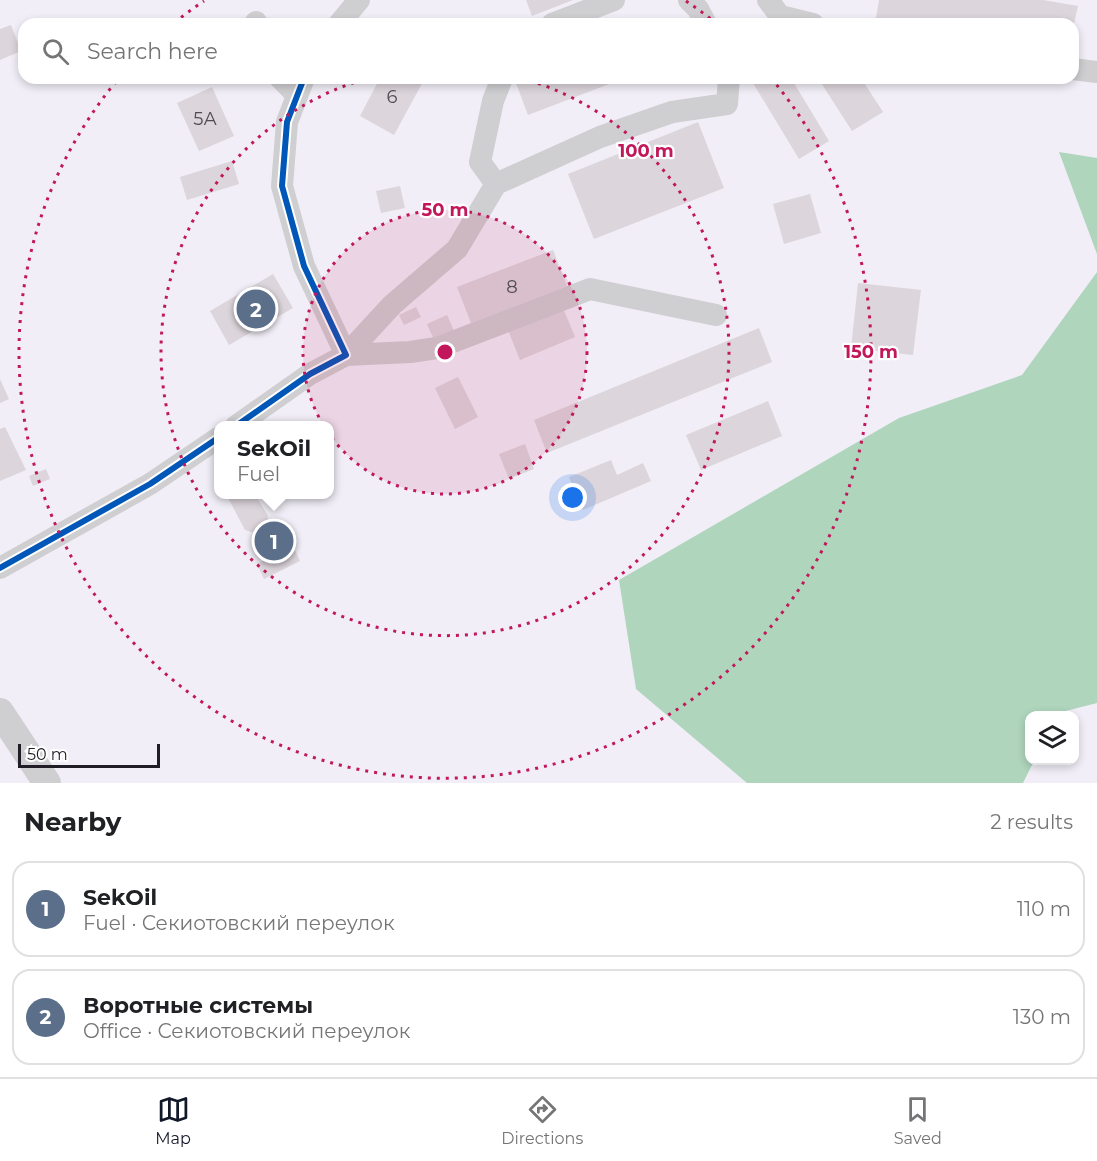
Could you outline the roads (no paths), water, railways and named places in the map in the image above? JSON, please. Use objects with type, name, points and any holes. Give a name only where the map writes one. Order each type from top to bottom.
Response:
[{"type":"main road","points":[[0,712],[47,783]]},
{"type":"street","points":[[568,18],[614,0]]},
{"type":"street","points":[[689,0],[703,18]]},
{"type":"street","points":[[768,0],[780,16],[788,18]]},
{"type":"street","points":[[1079,70],[1097,72]]},
{"type":"street","points":[[496,184],[480,162],[493,101],[500,84]]},
{"type":"street","points":[[243,421],[310,374],[346,355],[392,305],[457,249],[496,184],[600,137],[672,112],[727,104],[729,84]]},
{"type":"street","points":[[301,87],[287,122],[282,186],[304,266],[346,355]]},
{"type":"street","points":[[346,355],[410,352],[437,348],[590,289],[716,315]]},
{"type":"street","points":[[0,568],[150,484],[214,441]]},
{"type":"place","name":"Воротные системы","points":[[256,309]]},
{"type":"place","name":"SekOil","points":[[274,541]]}]
